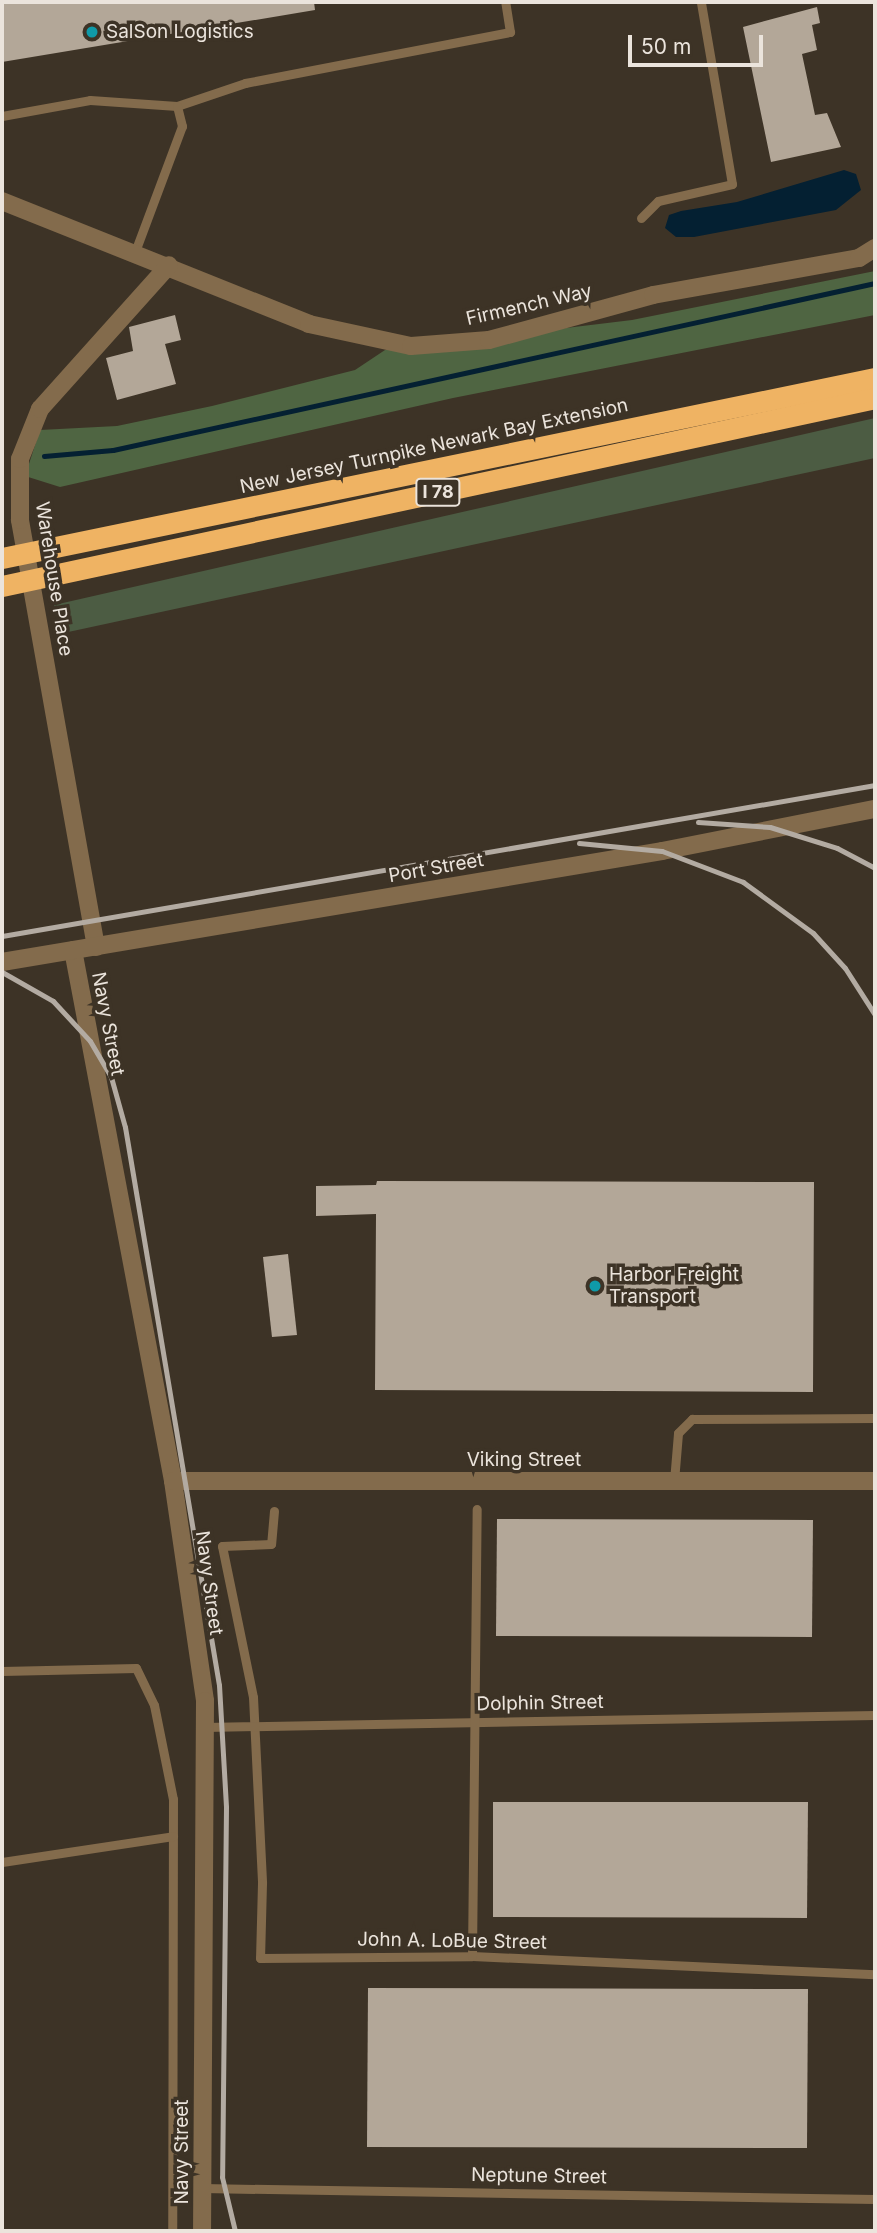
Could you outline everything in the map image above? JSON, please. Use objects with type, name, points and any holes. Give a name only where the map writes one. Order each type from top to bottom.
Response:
[{"type":"highway","name":"New Jersey Turnpike Newark Bay Extension","points":[[2,558],[875,378]]},
{"type":"highway","name":"I 78","points":[[2,586],[875,398]]},
{"type":"street","name":"Firmench Way","points":[[2,201],[169,265],[309,324],[411,346],[489,340],[653,295],[859,258],[875,248]]},
{"type":"street","name":"Warehouse Place","points":[[96,947],[20,520],[20,459],[40,409],[169,265]]},
{"type":"street","name":"Port Street","points":[[2,962],[875,809]]},
{"type":"street","name":"Navy Street","points":[[73,950],[173,1481],[205,1727],[202,2231]]},
{"type":"street","name":"Viking Street","points":[[173,1481],[875,1481]]},
{"type":"lane","points":[[2,116],[90,100],[177,106],[245,83],[510,32],[505,2]]},
{"type":"lane","points":[[641,218],[658,201],[732,184],[701,2]]},
{"type":"lane","points":[[135,252],[183,126],[177,106]]},
{"type":"lane","points":[[674,1481],[678,1433],[692,1419],[875,1418]]},
{"type":"lane","points":[[472,1956],[477,1509]]},
{"type":"lane","points":[[250,1726],[253,1698],[222,1546],[271,1544],[274,1511]]},
{"type":"lane","points":[[2,1671],[136,1668],[154,1705],[173,1799],[172,2231]]},
{"type":"lane","name":"Dolphin Street","points":[[205,1727],[875,1715]]},
{"type":"lane","name":"John A. LoBue Street","points":[[250,1726],[262,1882],[261,1958],[472,1956],[875,1974]]},
{"type":"lane","points":[[2,1862],[173,1836]]},
{"type":"lane","name":"Neptune Street","points":[[202,2189],[875,2199]]},
{"type":"green space","points":[[875,271],[875,315],[453,398],[60,487],[25,476],[40,430],[117,426],[212,406],[355,370],[385,350],[632,320]]},
{"type":"green space","points":[[875,418],[875,458],[59,634],[54,605]]},
{"type":"water","points":[[844,170],[856,174],[861,190],[836,210],[694,237],[676,237],[665,228],[669,215],[681,211],[737,202]]},
{"type":"building","name":"SalSon Logistics","points":[[2,2],[314,2],[315,10],[2,62]]},
{"type":"building","points":[[817,7],[820,23],[812,25],[817,50],[802,54],[815,115],[827,113],[841,147],[771,162],[743,27]]},
{"type":"building","points":[[175,315],[181,340],[165,344],[176,384],[117,400],[106,358],[133,351],[129,327]]},
{"type":"building","name":"Harbor Freight Transport","points":[[377,1181],[814,1182],[813,1392],[375,1390],[376,1214],[316,1216],[316,1186],[376,1185]]},
{"type":"building","points":[[288,1254],[297,1335],[272,1337],[263,1257]]},
{"type":"building","points":[[497,1519],[813,1520],[812,1637],[496,1636]]},
{"type":"building","points":[[493,1802],[808,1802],[807,1918],[493,1917]]},
{"type":"building","points":[[368,1988],[808,1989],[807,2148],[367,2147]]},
{"type":"waterway","points":[[44,456],[113,450],[875,283]]},
{"type":"railway","points":[[2,936],[875,785]]},
{"type":"railway","points":[[698,822],[770,827],[837,848],[875,868]]},
{"type":"railway","points":[[579,843],[662,851],[743,882],[813,933],[845,968],[875,1015]]},
{"type":"railway","points":[[2,972],[53,1001],[90,1041],[111,1077],[125,1127],[219,1685],[226,1807],[222,2177],[235,2231]]},
{"type":"place","name":"SalSon Logistics","points":[[92,32]]},
{"type":"place","name":"Harbor Freight Transport","points":[[595,1286]]}]
